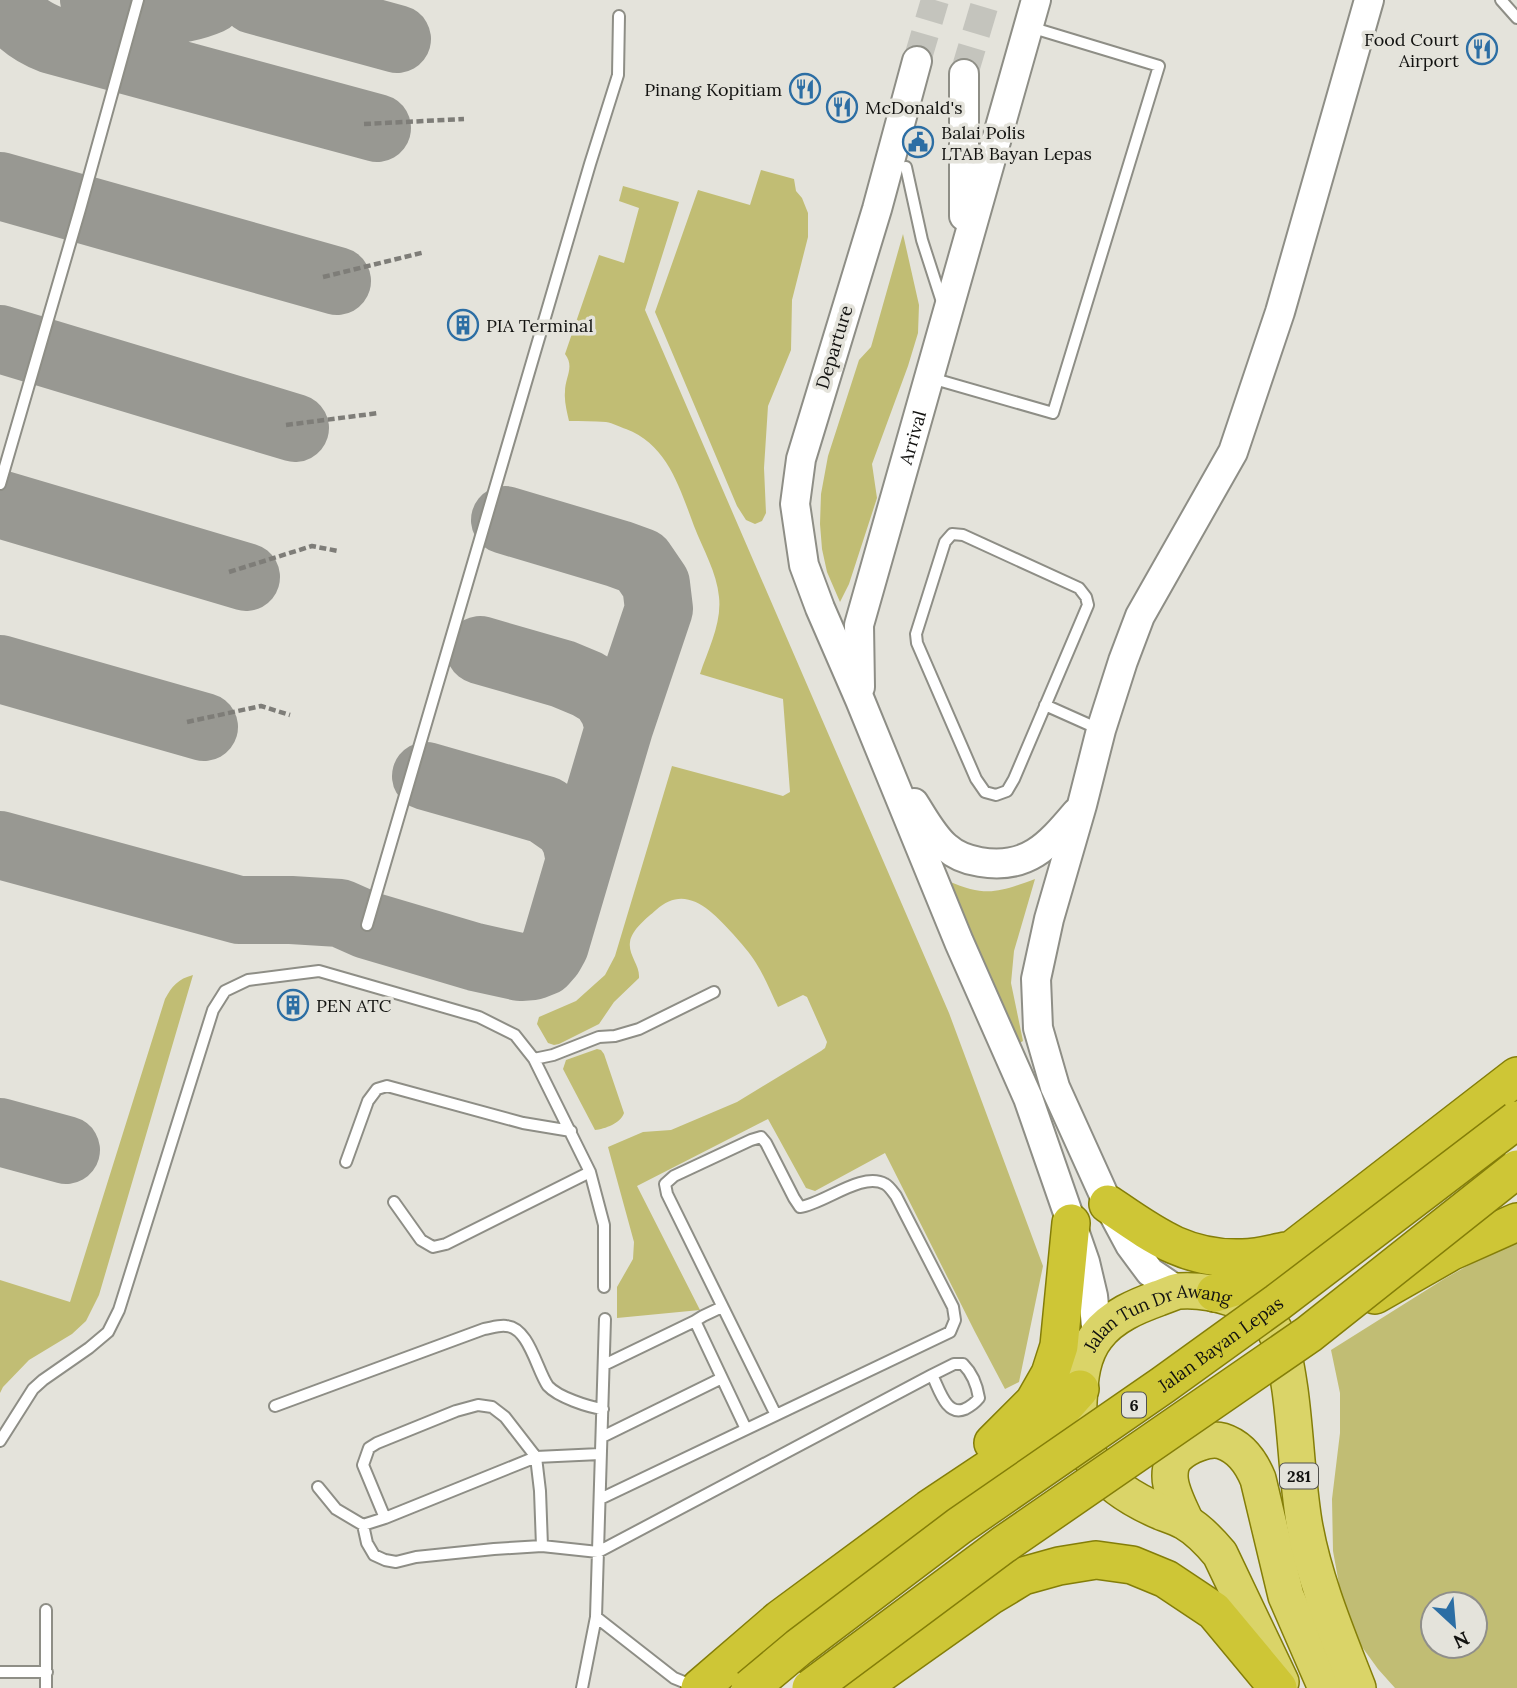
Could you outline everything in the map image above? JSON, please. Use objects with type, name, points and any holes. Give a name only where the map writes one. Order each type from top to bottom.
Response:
[{"type":"highway","points":[[1214,1293],[1244,1284],[1292,1250],[1517,1076]]},
{"type":"highway","name":"Jalan Bayan Lepas","points":[[750,1688],[799,1647],[959,1526],[1278,1302],[1517,1120]]},
{"type":"highway","name":"6","points":[[811,1688],[1003,1545],[1309,1334],[1517,1169]]},
{"type":"highway","points":[[1108,1204],[1176,1246],[1205,1256],[1243,1258],[1292,1250]]},
{"type":"highway","points":[[1309,1334],[1452,1251],[1517,1222]]},
{"type":"highway","points":[[929,1509],[1034,1402],[1050,1374],[1059,1346],[1071,1223]]},
{"type":"highway","points":[[699,1688],[780,1619],[1048,1425],[1080,1389]]},
{"type":"highway","points":[[860,1688],[990,1596],[1023,1576],[1096,1560],[1132,1565],[1166,1579],[1214,1611],[1278,1688]]},
{"type":"main road","name":"Jalan Tun Dr Awang","points":[[1284,1688],[1220,1554],[1208,1539],[1186,1522],[1124,1493],[1108,1481],[1093,1462],[1081,1436],[1081,1377],[1086,1354],[1097,1335],[1121,1314],[1178,1291],[1214,1293],[1251,1306],[1265,1317],[1274,1329],[1287,1371],[1305,1524],[1323,1597],[1359,1688]]},
{"type":"main road","points":[[1186,1522],[1170,1479],[1175,1457],[1186,1449],[1207,1441],[1221,1440],[1241,1451],[1252,1465],[1258,1479],[1286,1596],[1326,1688]]},
{"type":"street","name":"Arrival","points":[[860,700],[859,625],[1036,0]]},
{"type":"street","points":[[1178,1291],[1150,1272],[1130,1245],[1108,1204],[1055,1087],[1038,1028],[1036,979],[1049,919],[1101,730],[1123,661],[1140,617],[1233,452],[1280,312],[1369,0]]},
{"type":"street","name":"Departure","points":[[884,759],[804,565],[794,504],[801,459],[877,209],[917,61]]},
{"type":"street","name":"Arrival","points":[[964,74],[964,250]]},
{"type":"street","points":[[884,759],[945,846],[965,859],[996,865],[1027,859],[1052,841],[1082,805]]},
{"type":"street","points":[[884,759],[959,942],[1028,1098],[1085,1262],[1093,1296],[1097,1335]]},
{"type":"lane","points":[[0,484],[138,0]]},
{"type":"lane","points":[[1501,0],[1517,18]]},
{"type":"lane","points":[[367,925],[618,75],[619,16]]},
{"type":"lane","points":[[928,377],[1053,413],[1159,66],[1028,27]]},
{"type":"lane","points":[[906,167],[922,240],[946,315]]},
{"type":"lane","points":[[952,534],[963,536],[1079,588],[1086,597],[1088,605],[1045,705],[1007,791],[996,795],[985,792],[976,779],[916,634],[945,542],[952,534]]},
{"type":"lane","points":[[1045,705],[1101,730]]},
{"type":"lane","points":[[0,1441],[33,1389],[108,1332],[119,1310],[213,1010],[225,991],[248,980],[319,971],[479,1017],[515,1035],[534,1059],[590,1172],[604,1225],[604,1287]]},
{"type":"lane","points":[[534,1059],[553,1055],[599,1037],[615,1036],[639,1029],[714,992]]},
{"type":"lane","points":[[346,1162],[368,1101],[377,1089],[387,1086],[523,1123],[571,1131]]},
{"type":"lane","points":[[600,1499],[950,1332],[955,1320],[953,1307],[896,1196],[887,1184],[874,1180],[854,1185],[811,1205],[800,1207],[761,1137],[674,1176],[665,1184],[667,1194],[776,1415]]},
{"type":"lane","points":[[394,1202],[421,1240],[433,1247],[446,1244],[590,1172]]},
{"type":"lane","points":[[604,1365],[722,1307]]},
{"type":"lane","points":[[582,1688],[596,1617],[605,1319]]},
{"type":"lane","points":[[695,1321],[747,1429]]},
{"type":"lane","points":[[275,1406],[484,1329],[508,1325],[526,1340],[548,1385],[559,1395],[603,1409]]},
{"type":"lane","points":[[318,1487],[336,1509],[363,1525],[374,1555],[385,1560],[396,1562],[416,1557],[542,1546],[598,1552],[932,1375],[954,1364],[964,1364],[970,1371],[979,1398],[974,1404],[960,1411],[953,1410],[946,1404],[932,1375]]},
{"type":"lane","points":[[601,1437],[722,1378]]},
{"type":"lane","points":[[384,1518],[363,1465],[369,1448],[456,1411],[478,1405],[492,1407],[505,1416],[536,1457],[542,1546]]},
{"type":"lane","points":[[363,1525],[536,1457],[600,1454]]},
{"type":"lane","points":[[46,1610],[46,1688]]},
{"type":"lane","points":[[596,1617],[674,1678],[699,1688]]},
{"type":"lane","points":[[0,1672],[47,1672]]},
{"type":"path","points":[[364,124],[464,119]]},
{"type":"path","points":[[323,277],[425,253]]},
{"type":"path","points":[[286,425],[379,413]]},
{"type":"path","points":[[229,572],[312,546],[338,551]]},
{"type":"path","points":[[187,722],[261,706],[290,715]]},
{"type":"shaded area","points":[[761,170],[794,179],[796,191],[808,213],[808,237],[792,300],[791,350],[768,406],[764,468],[766,513],[762,521],[755,524],[746,520],[737,506],[655,312],[698,190],[750,205]]},
{"type":"shaded area","points":[[623,186],[679,202],[645,310],[949,1013],[1043,1266],[1019,1382],[1005,1389],[885,1153],[815,1191],[806,1188],[768,1119],[637,1186],[700,1310],[617,1318],[617,1287],[633,1259],[634,1242],[608,1147],[643,1132],[671,1130],[737,1102],[821,1051],[827,1042],[807,997],[803,995],[778,1007],[754,959],[745,948],[708,909],[688,899],[667,902],[637,928],[631,937],[630,947],[639,978],[614,1002],[599,1024],[554,1045],[548,1043],[537,1024],[539,1017],[576,1001],[605,975],[615,956],[672,766],[783,796],[790,792],[783,699],[700,674],[716,626],[718,588],[670,470],[652,446],[626,429],[606,422],[569,421],[565,387],[569,363],[565,354],[599,255],[624,263],[639,208],[619,201]]},
{"type":"shaded area","points":[[903,234],[919,305],[918,333],[872,464],[877,498],[849,584],[840,602],[827,572],[822,549],[821,494],[828,456],[859,360],[871,347]]},
{"type":"shaded area","points":[[1035,879],[1014,951],[1011,983],[1023,1041],[1018,1044],[948,881],[972,889],[992,891]]},
{"type":"shaded area","points":[[193,975],[99,1295],[86,1321],[72,1334],[29,1360],[0,1393],[0,1280],[70,1302],[165,999],[176,984]]},
{"type":"shaded area","points":[[597,1049],[604,1054],[624,1113],[620,1120],[612,1125],[595,1130],[563,1069],[566,1060]]},
{"type":"shaded area","points":[[1517,1238],[1517,1688],[1395,1688],[1357,1640],[1341,1595],[1333,1551],[1332,1499],[1340,1433],[1340,1393],[1331,1350],[1444,1279]]},
{"type":"taxiway","points":[[5,0],[24,25],[52,40],[377,128]]},
{"type":"taxiway","points":[[94,0],[152,10],[181,8],[210,0]]},
{"type":"taxiway","points":[[254,0],[397,39]]},
{"type":"taxiway","points":[[0,186],[337,281]]},
{"type":"taxiway","points":[[0,339],[295,428]]},
{"type":"taxiway","points":[[0,504],[246,577]]},
{"type":"taxiway","points":[[505,520],[641,562],[656,584],[659,609],[619,728]]},
{"type":"taxiway","points":[[426,776],[545,810],[568,826],[576,841],[580,860],[619,728],[614,710],[604,694],[587,684],[563,674],[480,650]]},
{"type":"taxiway","points":[[0,669],[204,727]]},
{"type":"taxiway","points":[[0,845],[239,910],[340,913],[367,925],[475,957],[520,967],[543,962],[550,954],[580,860]]},
{"type":"taxiway","points":[[0,1132],[66,1150]]},
{"type":"tunnel","points":[[917,61],[935,0]]},
{"type":"tunnel","points":[[964,74],[986,0]]},
{"type":"place","name":"Food Court Airport","points":[[1482,49]]},
{"type":"place","name":"Pinang Kopitiam","points":[[805,89]]},
{"type":"place","name":"McDonald's","points":[[842,107]]},
{"type":"place","name":"Balai Polis LTAB Bayan Lepas","points":[[918,142]]},
{"type":"place","name":"PIA Terminal","points":[[463,325]]},
{"type":"place","name":"PEN ATC","points":[[293,1005]]}]
